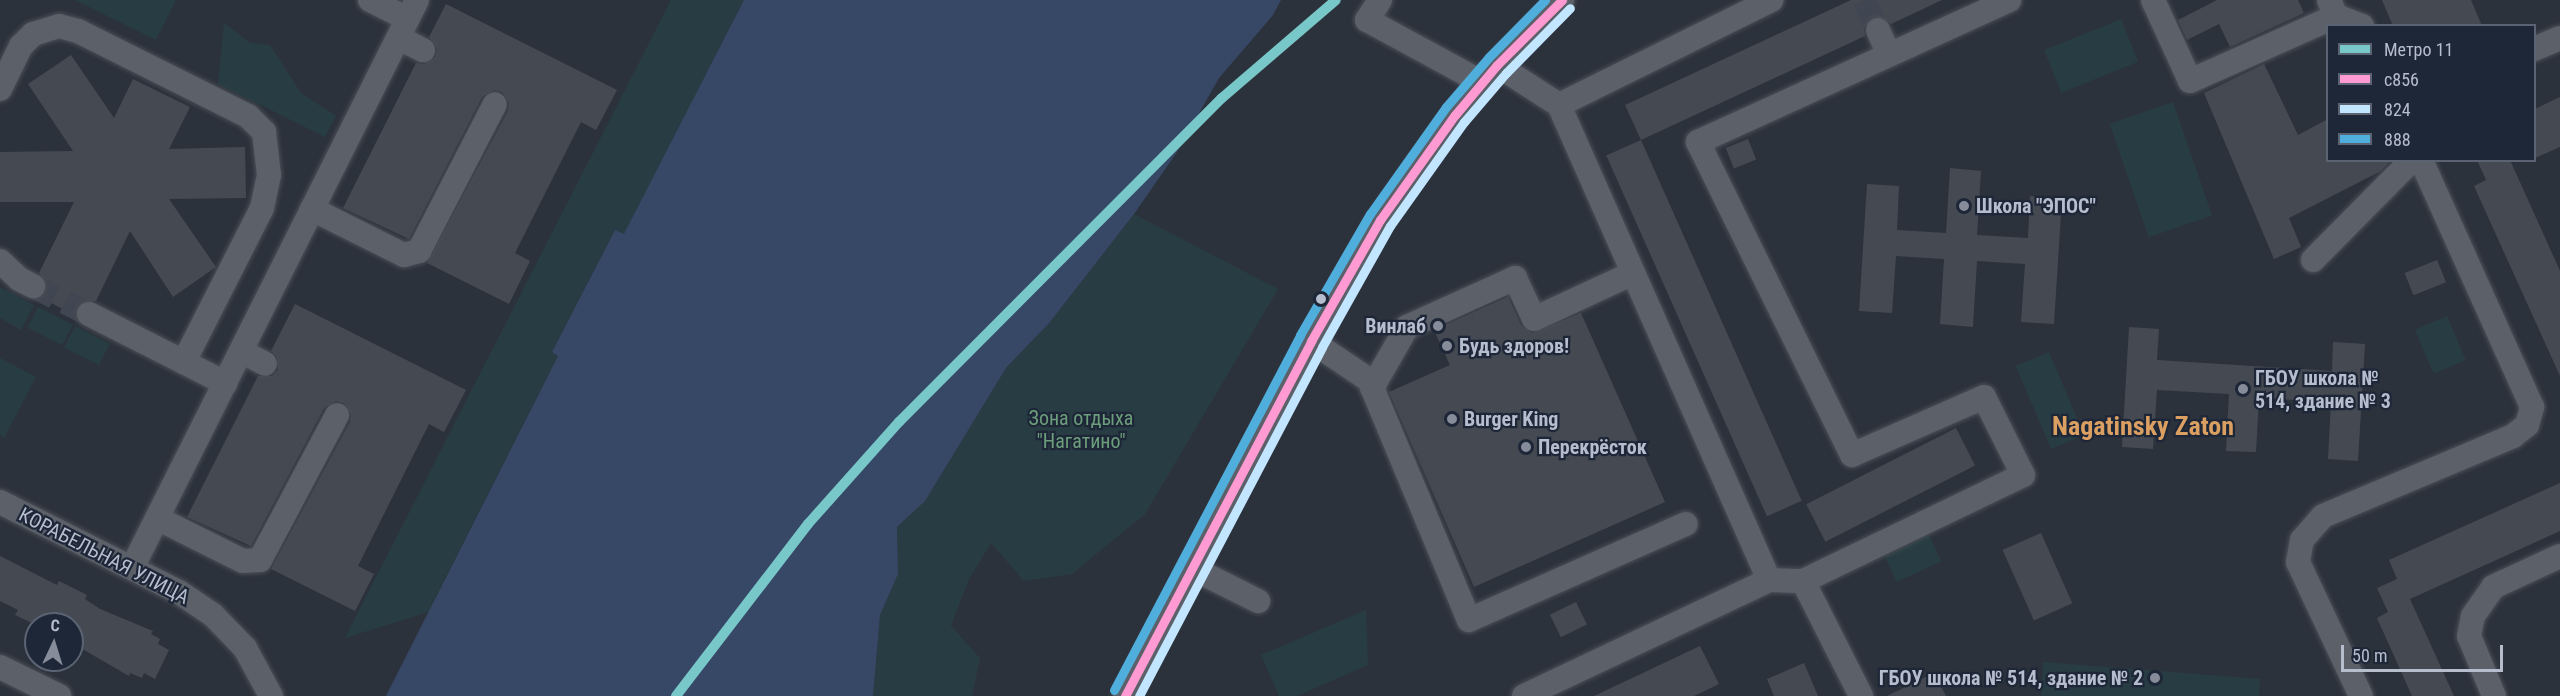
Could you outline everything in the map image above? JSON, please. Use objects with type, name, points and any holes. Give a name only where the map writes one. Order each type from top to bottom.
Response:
[{"type":"street","points":[[370,0],[404,26],[420,55]]},
{"type":"street","points":[[1380,0],[1367,20],[1559,105],[1769,580]]},
{"type":"street","points":[[1559,105],[1771,0]]},
{"type":"street","points":[[1524,696],[1769,580],[1803,581],[2023,475],[1984,397],[1852,455],[1698,142],[2009,0]]},
{"type":"street","points":[[2153,0],[2190,81],[2332,8],[2359,24]]},
{"type":"street","points":[[1125,696],[1311,341],[1380,220],[1442,132],[1548,5]]},
{"type":"street","points":[[0,89],[21,46],[33,34],[59,26],[78,31],[248,116],[264,132],[269,176],[262,208],[184,362]]},
{"type":"street","points":[[132,568],[404,26]]},
{"type":"street","points":[[1878,30],[1889,55]]},
{"type":"street","points":[[2536,49],[2560,38]]},
{"type":"street","points":[[312,209],[404,255],[419,251],[495,104]]},
{"type":"street","points":[[2313,260],[2410,162]]},
{"type":"street","points":[[2361,696],[2298,562],[2302,540],[2323,516],[2512,436],[2527,425],[2532,406],[2422,162]]},
{"type":"street","points":[[0,261],[33,286]]},
{"type":"street","points":[[1372,388],[1407,327],[1515,278],[1534,319],[1633,273]]},
{"type":"street","points":[[89,314],[225,382]]},
{"type":"street","points":[[1311,341],[1369,380],[1469,620],[1686,524]]},
{"type":"street","points":[[243,346],[268,358]]},
{"type":"street","points":[[157,518],[243,561],[260,560],[337,415]]},
{"type":"street","name":"КОРАБЕЛЬНАЯ УЛИЦА","points":[[0,502],[179,592],[230,630],[258,667],[271,696]]},
{"type":"street","points":[[2494,696],[2469,636],[2473,616],[2493,587],[2560,556]]},
{"type":"street","points":[[1192,568],[1258,601]]},
{"type":"street","points":[[1803,581],[1861,696]]},
{"type":"street","points":[[0,667],[59,696]]},
{"type":"green space","points":[[75,0],[176,0],[156,40]]},
{"type":"green space","points":[[671,0],[744,0],[624,235],[614,231],[552,352],[558,355],[428,612],[345,638]]},
{"type":"green space","points":[[2121,19],[2138,62],[2061,93],[2044,50]]},
{"type":"green space","points":[[224,23],[250,43],[270,45],[301,93],[336,116],[325,137],[218,84]]},
{"type":"green space","points":[[2173,102],[2212,215],[2149,237],[2110,124]]},
{"type":"green space","name":"Зона отдыха \"Нагатино\"","points":[[1134,214],[1278,289],[1145,514],[1072,574],[1024,581],[991,543],[969,579],[951,626],[980,658],[972,696],[873,696],[880,615],[898,574],[897,527],[925,501],[1006,368],[1050,322]]},
{"type":"green space","points":[[0,287],[34,305],[21,330],[0,318]]},
{"type":"green space","points":[[38,307],[73,325],[62,345],[28,327]]},
{"type":"green space","points":[[2447,316],[2466,360],[2434,374],[2415,330]]},
{"type":"green space","points":[[75,326],[110,344],[99,365],[64,347]]},
{"type":"green space","points":[[2049,352],[2084,435],[2051,449],[2016,366]]},
{"type":"green space","points":[[0,358],[36,377],[4,438],[0,435]]},
{"type":"green space","points":[[1929,535],[1941,561],[1897,582],[1885,556]]},
{"type":"green space","points":[[1366,610],[1368,665],[1297,696],[1279,696],[1261,655]]},
{"type":"green space","points":[[2043,662],[2260,679],[2259,696],[2041,696]]},
{"type":"water","points":[[744,0],[1281,0],[1273,15],[1219,78],[1177,152],[1134,214],[1050,322],[1006,368],[925,501],[897,527],[898,574],[880,615],[873,696],[386,696],[558,356],[552,352],[615,230],[624,234]]},
{"type":"building","points":[[1851,0],[1942,0],[1891,24],[1880,16],[1872,17],[1864,28],[1865,36],[1641,140],[1625,105]]},
{"type":"building","points":[[2217,0],[2298,0],[2304,13],[2230,47],[2219,24],[2187,40],[2178,20]]},
{"type":"building","points":[[2382,0],[2471,0],[2481,24],[2392,24]]},
{"type":"building","points":[[446,4],[617,90],[596,130],[581,122],[515,253],[530,261],[509,304],[427,263],[508,111],[509,103],[502,92],[494,90],[482,97],[409,239],[343,208],[416,63],[424,64],[435,57],[437,49],[429,37]]},
{"type":"building","points":[[71,55],[114,118],[133,79],[190,107],[169,149],[245,147],[246,198],[169,199],[216,267],[173,297],[130,231],[96,301],[82,302],[75,315],[41,298],[47,286],[39,273],[74,202],[0,202],[0,152],[73,151],[28,84]]},
{"type":"building","points":[[2264,64],[2298,135],[2326,120],[2326,162],[2389,162],[2381,171],[2289,218],[2301,247],[2274,259],[2204,93]]},
{"type":"building","points":[[2560,97],[2560,147],[2536,158],[2536,109]]},
{"type":"building","points":[[1748,139],[1756,159],[1734,168],[1726,148]]},
{"type":"building","points":[[1641,140],[1802,501],[1767,516],[1606,155]]},
{"type":"building","points":[[2478,162],[2511,162],[2560,271],[2560,376],[2474,186],[2486,180]]},
{"type":"building","points":[[1950,168],[1981,171],[1977,235],[2028,238],[2030,196],[2062,198],[2054,324],[2021,322],[2025,264],[1977,261],[1973,327],[1940,324],[1944,259],[1896,256],[1892,313],[1859,311],[1867,184],[1899,186],[1897,230],[1946,233]]},
{"type":"building","points":[[2437,260],[2446,282],[2414,295],[2405,273]]},
{"type":"building","name":"Перекрёсток","points":[[1508,297],[1521,325],[1532,333],[1581,313],[1665,502],[1474,587],[1389,392],[1450,365],[1434,330]]},
{"type":"building","points":[[295,304],[466,390],[444,432],[429,424],[358,566],[374,574],[355,611],[271,569],[350,422],[351,414],[344,403],[336,401],[324,408],[251,546],[187,517],[258,376],[272,376],[278,370],[277,357],[271,351]]},
{"type":"building","points":[[2129,327],[2159,329],[2157,360],[2332,371],[2333,342],[2365,344],[2358,461],[2328,459],[2331,402],[2259,398],[2256,452],[2226,451],[2229,394],[2157,390],[2153,449],[2122,447]]},
{"type":"building","points":[[1956,428],[1975,465],[1825,542],[1806,504]]},
{"type":"building","points":[[2560,483],[2560,531],[2410,599],[2454,696],[2412,696],[2377,618],[2388,612],[2377,588],[2397,579],[2389,560]]},
{"type":"building","points":[[2041,533],[2072,603],[2034,620],[2003,550]]},
{"type":"building","points":[[0,556],[57,585],[59,581],[87,595],[85,599],[100,609],[153,631],[151,634],[160,639],[158,644],[169,650],[155,679],[144,673],[142,678],[130,673],[129,676],[84,650],[84,612],[24,612],[24,619],[15,615],[18,610],[0,601]]},
{"type":"building","points":[[1576,602],[1587,624],[1561,637],[1550,615]]},
{"type":"building","points":[[1700,646],[1719,684],[1694,696],[1594,696]]},
{"type":"building","points":[[1804,663],[1818,696],[1774,696],[1767,679]]},
{"type":"building","points":[[1934,673],[1946,696],[1887,696]]},
{"type":"tunnel","points":[[1864,0],[1878,30]]},
{"type":"tunnel","points":[[33,286],[89,314]]},
{"type":"metro line","name":"11","points":[[676,696],[808,524],[899,422],[1222,98],[1336,0]]},
{"type":"transit line","name":"888","points":[[1114,690],[1300,335],[1370,214],[1446,107],[1489,57],[1545,0]]},
{"type":"transit line","name":"с856","points":[[1125,696],[1311,341],[1380,220],[1455,115],[1497,65],[1562,0]]},
{"type":"transit line","name":"824","points":[[1139,696],[1322,347],[1390,226],[1464,122],[1506,73],[1570,8]]},
{"type":"place","name":"Школа \"ЭПОС\"","points":[[1964,206]]},
{"type":"place","name":"Винлаб","points":[[1438,326]]},
{"type":"place","name":"Будь здоров!","points":[[1447,346]]},
{"type":"place","name":"ГБОУ школа № 514, здание № 3","points":[[2243,389]]},
{"type":"place","name":"Burger King","points":[[1452,419]]},
{"type":"place","name":"Перекрёсток","points":[[1526,447]]},
{"type":"place","name":"ГБОУ школа № 514, здание № 2","points":[[2155,678]]},
{"type":"district","name":"Nagatinsky Zaton","points":[[2143,427]]}]
